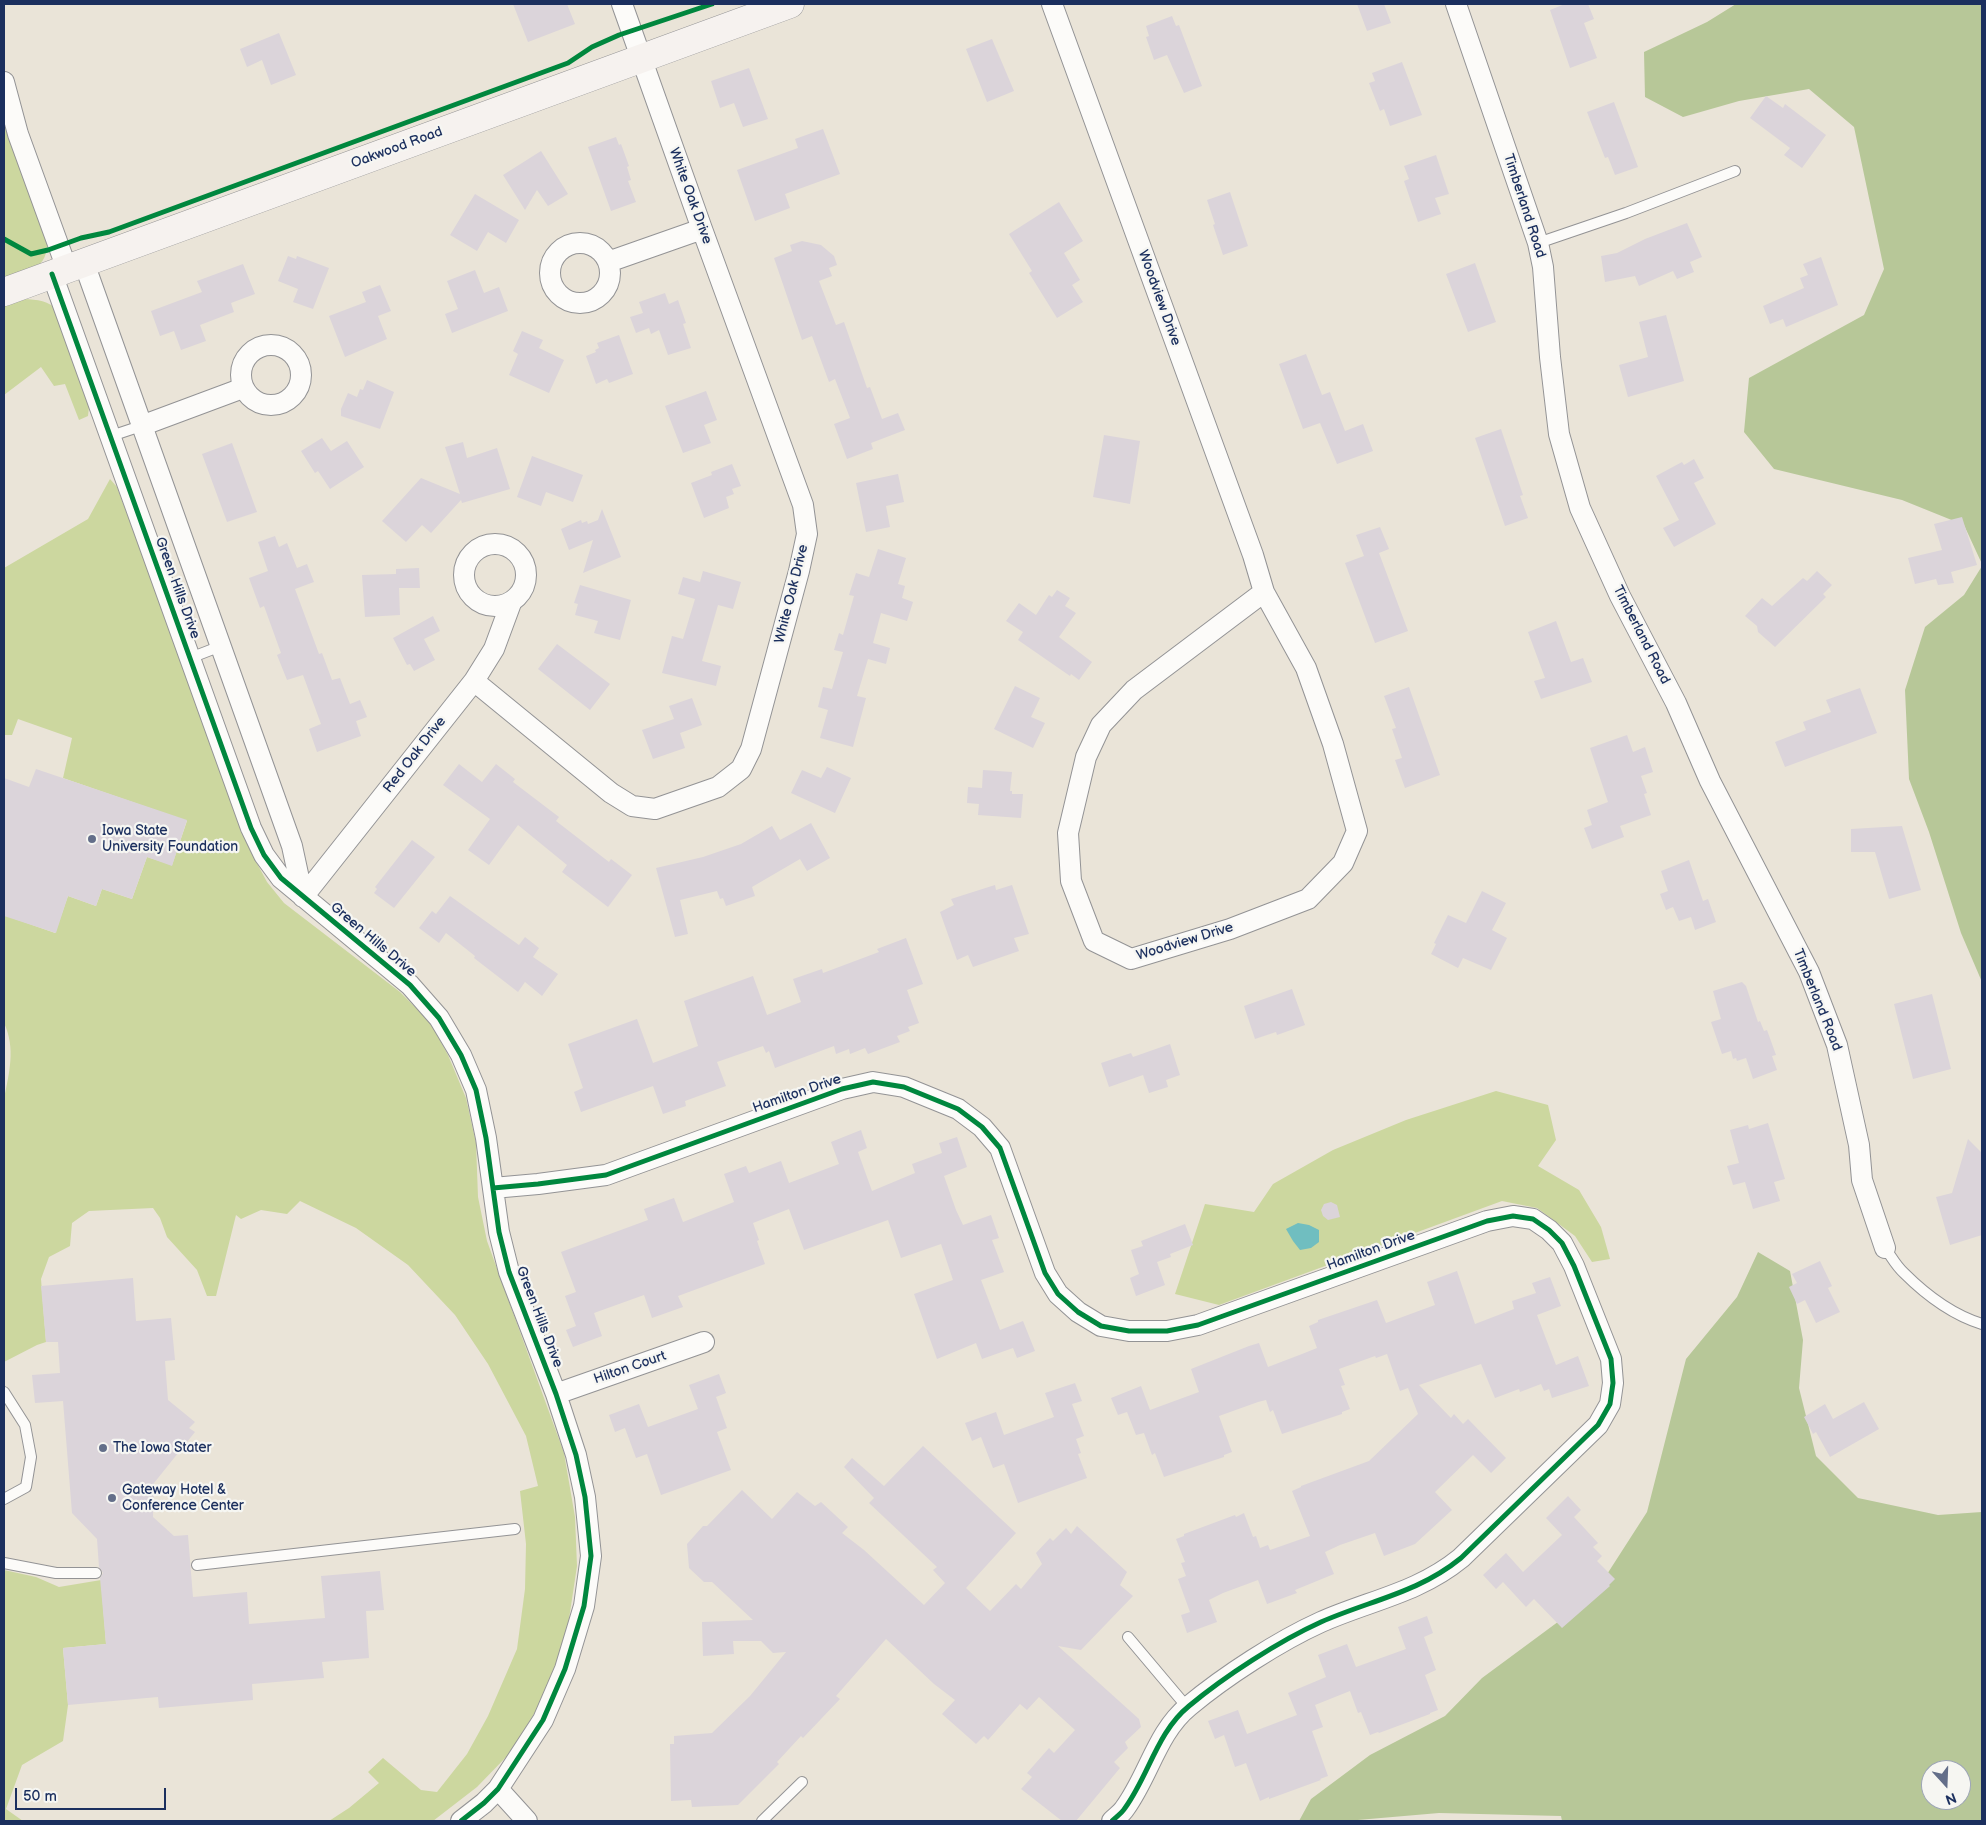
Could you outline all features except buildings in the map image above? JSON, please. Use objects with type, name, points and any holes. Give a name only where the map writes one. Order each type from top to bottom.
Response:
[{"type":"street","name":"White Oak Drive","points":[[474,681],[611,793],[632,806],[655,809],[718,787],[741,770],[751,749],[799,571],[807,534],[803,505],[622,4]]},
{"type":"street","name":"Oakwood Road","points":[[4,292],[790,4]]},
{"type":"street","name":"Woodview Drive","points":[[1052,4],[1250,546],[1264,592],[1306,668],[1333,744],[1357,832],[1343,863],[1308,899],[1230,929],[1131,959],[1094,941],[1071,881],[1068,833],[1086,757],[1101,726],[1134,690],[1264,592]]},
{"type":"street","name":"Timberland Road","points":[[1456,4],[1538,243],[1543,267],[1550,357],[1559,434],[1580,508],[1620,596],[1676,703],[1710,781],[1809,972],[1837,1045],[1859,1145],[1862,1180],[1885,1248]]},
{"type":"street","name":"Green Hills Drive","points":[[4,82],[18,134],[68,268],[142,426],[292,846],[303,897]]},
{"type":"street","points":[[608,262],[702,229]]},
{"type":"street","name":"Green Hills Drive","points":[[68,268],[111,436],[255,837],[264,855],[281,878],[410,985],[439,1018],[461,1055],[476,1090],[486,1138],[499,1232],[509,1272],[556,1394],[576,1455],[585,1497],[590,1556],[584,1606],[565,1669],[543,1720],[498,1789],[462,1821]]},
{"type":"street","points":[[142,426],[243,388]]},
{"type":"street","name":"Red Oak Drive","points":[[303,897],[474,681],[494,649],[511,603]]},
{"type":"street","name":"Hamilton Drive","points":[[492,1188],[606,1175],[842,1089],[873,1082],[904,1087],[933,1098],[958,1109],[982,1127],[1000,1148],[1046,1272],[1058,1294],[1078,1312],[1100,1326],[1129,1331],[1166,1331],[1198,1325],[1487,1221],[1513,1216],[1533,1219],[1550,1230],[1562,1244],[1574,1266],[1611,1359],[1614,1383],[1610,1404],[1598,1425],[1462,1558],[1443,1572],[1417,1586],[1320,1622],[1232,1675],[1187,1708],[1162,1736],[1125,1808],[1112,1821]]},
{"type":"street","name":"Hilton Court","points":[[556,1394],[704,1342]]},
{"type":"street","points":[[498,1789],[526,1821]]},
{"type":"lane","points":[[1538,243],[1626,213],[1735,171]]},
{"type":"lane","points":[[111,436],[142,426]]},
{"type":"lane","points":[[190,658],[221,646]]},
{"type":"lane","points":[[1885,1248],[1903,1272],[1938,1302],[1952,1312],[1982,1324]]},
{"type":"lane","points":[[4,1392],[25,1425],[31,1457],[26,1487],[4,1498]]},
{"type":"lane","points":[[197,1565],[515,1529]]},
{"type":"lane","points":[[4,1563],[56,1573],[96,1573]]},
{"type":"lane","points":[[1128,1637],[1187,1708]]},
{"type":"lane","points":[[762,1821],[802,1782]]},
{"type":"green space","points":[[1736,4],[1982,4],[1982,564],[1964,525],[1902,500],[1774,469],[1744,432],[1749,378],[1864,315],[1884,269],[1854,127],[1809,89],[1739,101],[1683,117],[1645,97],[1644,52],[1707,22]]},
{"type":"green space","points":[[4,123],[47,239],[47,249],[41,263],[35,268],[4,279]]},
{"type":"green space","points":[[24,299],[47,303],[58,311],[89,407],[88,416],[79,420],[65,384],[54,386],[41,367],[4,395],[4,303]]},
{"type":"green space","points":[[110,479],[117,487],[252,854],[267,882],[284,903],[400,992],[430,1022],[448,1055],[466,1098],[476,1143],[478,1197],[487,1241],[564,1453],[575,1517],[577,1566],[564,1652],[545,1696],[510,1753],[477,1787],[433,1821],[329,1821],[349,1808],[379,1783],[368,1772],[383,1758],[421,1790],[437,1792],[467,1754],[488,1716],[517,1649],[525,1589],[526,1544],[520,1491],[538,1486],[526,1436],[488,1364],[455,1315],[408,1265],[356,1228],[300,1201],[287,1214],[261,1210],[241,1219],[236,1215],[216,1296],[207,1296],[197,1270],[167,1237],[160,1218],[153,1208],[89,1211],[72,1223],[70,1246],[49,1257],[41,1279],[46,1342],[4,1362],[4,1099],[11,1051],[8,1032],[4,1023],[4,915],[55,933],[68,896],[96,906],[102,889],[132,899],[147,857],[172,865],[187,821],[63,778],[72,738],[18,719],[12,735],[4,735],[4,568],[88,519]]},
{"type":"green space","points":[[1982,566],[1982,982],[1961,933],[1929,832],[1909,779],[1905,690],[1925,627],[1964,595]]},
{"type":"green space","points":[[1496,1091],[1548,1105],[1556,1140],[1538,1166],[1579,1190],[1601,1227],[1610,1259],[1592,1262],[1575,1236],[1537,1208],[1502,1201],[1219,1305],[1175,1294],[1205,1204],[1254,1212],[1273,1184],[1333,1150],[1406,1120]]},
{"type":"green space","points":[[1758,1252],[1790,1271],[1803,1340],[1799,1388],[1816,1456],[1858,1498],[1938,1515],[1982,1512],[1982,1821],[1562,1821],[1561,1816],[1439,1813],[1346,1821],[1299,1821],[1311,1799],[1370,1755],[1445,1716],[1482,1678],[1593,1596],[1647,1512],[1686,1359],[1737,1297]]},
{"type":"green space","points":[[4,1570],[36,1577],[59,1587],[101,1580],[106,1644],[63,1648],[68,1705],[63,1741],[22,1765],[6,1809],[23,1821],[4,1821]]},
{"type":"water","points":[[1298,1223],[1309,1225],[1319,1230],[1319,1242],[1311,1248],[1300,1250],[1286,1229]]},
{"type":"cycle path","points":[[4,239],[31,254],[81,238],[109,232],[568,63],[592,47],[619,35],[712,4]]},
{"type":"cycle path","points":[[52,274],[251,828],[264,855],[281,878],[410,985],[439,1018],[461,1055],[476,1090],[486,1138],[499,1232],[509,1272],[556,1394],[576,1455],[585,1497],[591,1556],[584,1606],[565,1669],[543,1720],[498,1789],[461,1821]]},
{"type":"cycle path","points":[[493,1188],[606,1175],[842,1089],[873,1082],[904,1087],[958,1109],[982,1127],[1000,1148],[1045,1273],[1058,1294],[1078,1312],[1101,1326],[1129,1331],[1167,1331],[1198,1325],[1487,1221],[1513,1216],[1533,1219],[1549,1230],[1562,1243],[1574,1266],[1611,1359],[1613,1383],[1610,1404],[1598,1425],[1461,1558],[1445,1570],[1411,1588],[1340,1614],[1288,1639],[1219,1683],[1189,1706],[1169,1728],[1124,1810],[1112,1821]]},
{"type":"place","name":"Iowa State University Foundation","points":[[92,839]]},
{"type":"place","name":"The Iowa Stater","points":[[103,1448]]},
{"type":"place","name":"Gateway Hotel & Conference Center","points":[[112,1498]]}]
